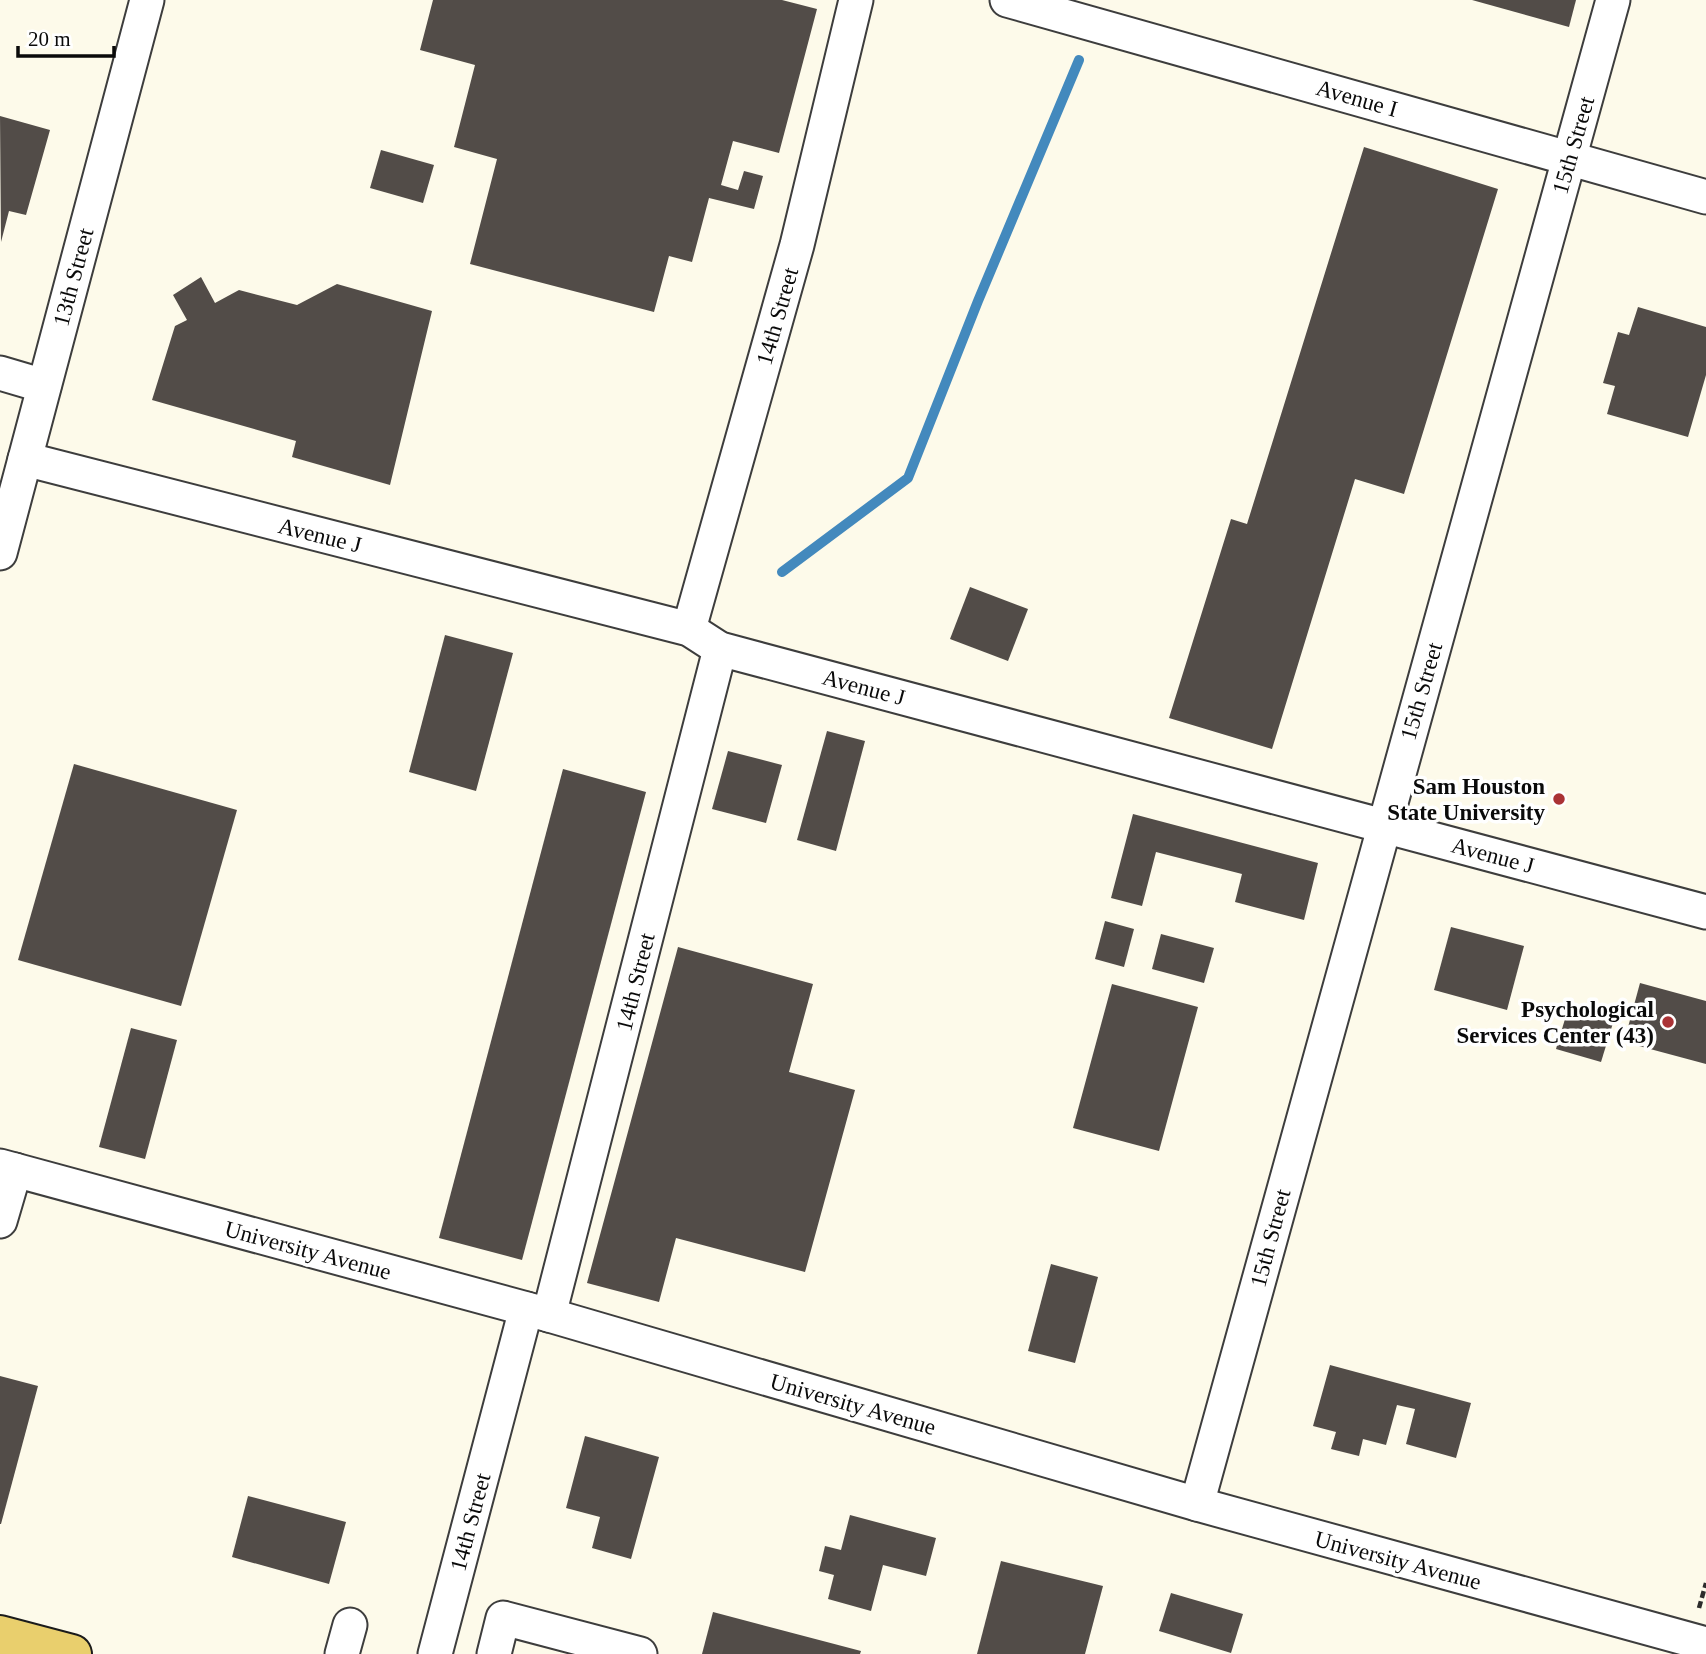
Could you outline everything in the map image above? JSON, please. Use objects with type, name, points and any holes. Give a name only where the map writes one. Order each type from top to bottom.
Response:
[{"type":"main road","points":[[0,1635],[72,1654]]},
{"type":"street","name":"13th Street","points":[[0,553],[147,0]]},
{"type":"street","name":"14th Street","points":[[689,629],[797,245],[856,0]]},
{"type":"street","name":"Avenue I","points":[[1007,0],[1706,197]]},
{"type":"street","name":"15th Street","points":[[1197,1504],[1613,0]]},
{"type":"street","points":[[0,373],[44,386]]},
{"type":"street","name":"Avenue J","points":[[25,460],[689,629],[720,649],[1706,912]]},
{"type":"street","name":"14th Street","points":[[435,1654],[538,1312],[720,649]]},
{"type":"street","points":[[0,1221],[8,1168]]},
{"type":"street","name":"University Avenue","points":[[8,1168],[538,1312],[1197,1504],[1706,1644]]},
{"type":"street","points":[[494,1654],[503,1618],[640,1654]]},
{"type":"building","points":[[433,0],[782,0],[817,9],[779,153],[733,141],[721,185],[738,190],[744,171],[763,176],[754,209],[709,198],[692,262],[669,256],[654,312],[470,264],[497,159],[454,147],[475,65],[420,50]]},
{"type":"building","points":[[1472,0],[1576,0],[1569,27]]},
{"type":"building","points":[[0,116],[50,130],[26,215],[9,211],[1,242]]},
{"type":"building","points":[[1364,147],[1498,189],[1404,494],[1355,479],[1272,749],[1169,718],[1231,519],[1247,524]]},
{"type":"building","points":[[381,150],[434,165],[423,203],[370,188]]},
{"type":"building","points":[[201,277],[215,303],[239,290],[297,305],[337,284],[432,311],[390,485],[292,457],[296,441],[152,400],[175,326],[187,320],[173,295]]},
{"type":"building","points":[[1638,307],[1706,327],[1706,375],[1688,437],[1607,414],[1615,386],[1603,383],[1618,332],[1629,335]]},
{"type":"building","points":[[970,587],[1028,609],[1008,661],[950,639]]},
{"type":"building","points":[[445,635],[513,653],[476,791],[409,772]]},
{"type":"building","points":[[827,731],[865,741],[836,851],[797,840]]},
{"type":"building","points":[[728,751],[782,765],[766,823],[712,809]]},
{"type":"building","points":[[74,764],[237,810],[181,1006],[18,960]]},
{"type":"building","points":[[563,769],[646,792],[522,1260],[439,1238]]},
{"type":"building","points":[[1133,814],[1318,863],[1304,920],[1235,902],[1242,874],[1156,852],[1142,906],[1111,898]]},
{"type":"building","points":[[1105,921],[1134,929],[1124,967],[1095,959]]},
{"type":"building","points":[[1451,927],[1524,946],[1507,1010],[1434,990]]},
{"type":"building","points":[[1161,934],[1214,948],[1204,983],[1152,969]]},
{"type":"building","points":[[678,947],[813,984],[789,1072],[855,1090],[805,1272],[676,1238],[659,1302],[587,1283]]},
{"type":"building","name":"Psychological Services Center (43)","points":[[1640,983],[1706,1001],[1706,1064],[1624,1042]]},
{"type":"building","points":[[1112,984],[1198,1007],[1159,1151],[1073,1128]]},
{"type":"building","points":[[1568,1009],[1613,1023],[1601,1062],[1556,1049]]},
{"type":"building","points":[[131,1028],[177,1040],[145,1159],[99,1147]]},
{"type":"building","points":[[1051,1264],[1098,1277],[1075,1363],[1028,1351]]},
{"type":"building","points":[[1330,1365],[1471,1403],[1456,1458],[1406,1444],[1415,1409],[1397,1405],[1386,1445],[1363,1439],[1359,1456],[1331,1449],[1336,1432],[1313,1426]]},
{"type":"building","points":[[0,1376],[38,1386],[1,1524],[0,1524]]},
{"type":"building","points":[[585,1436],[659,1457],[631,1559],[592,1548],[600,1517],[566,1508]]},
{"type":"building","points":[[248,1496],[346,1522],[329,1584],[232,1557]]},
{"type":"building","points":[[850,1515],[936,1538],[926,1576],[883,1565],[871,1611],[828,1599],[834,1575],[819,1571],[825,1546],[841,1550]]},
{"type":"building","points":[[1001,1561],[1103,1586],[1085,1654],[977,1654]]},
{"type":"building","points":[[1171,1593],[1243,1614],[1231,1653],[1159,1631]]},
{"type":"building","points":[[713,1612],[861,1651],[860,1654],[702,1654]]},
{"type":"waterway","points":[[782,572],[908,478],[978,301],[1079,60]]},
{"type":"place","name":"Sam Houston State University","points":[[1559,799]]},
{"type":"place","name":"Psychological Services Center (43)","points":[[1668,1022]]}]
